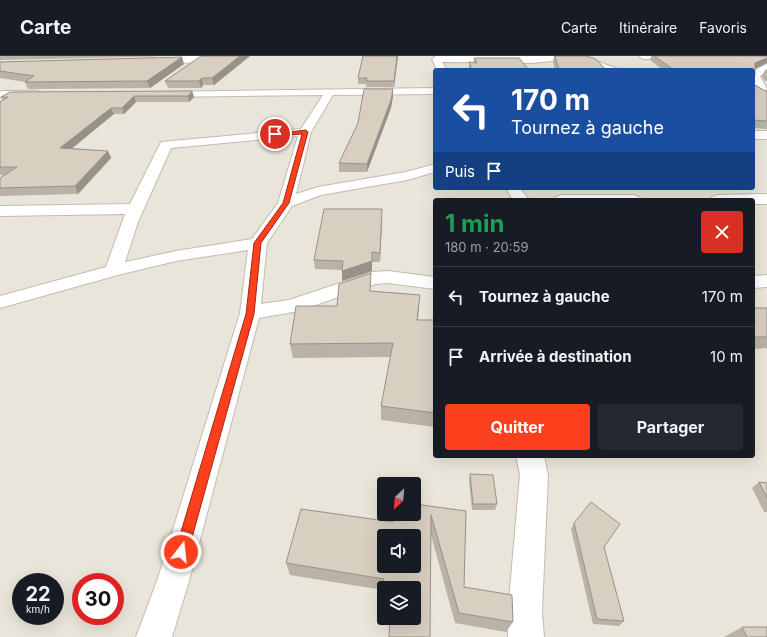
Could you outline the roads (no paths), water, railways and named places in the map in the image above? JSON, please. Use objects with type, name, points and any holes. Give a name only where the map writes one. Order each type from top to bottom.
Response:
[{"type":"street","points":[[148,60],[199,59],[222,56]]},
{"type":"street","points":[[514,59],[524,56]]},
{"type":"street","points":[[643,56],[725,56]]},
{"type":"street","points":[[435,58],[514,59],[581,57],[611,68]]},
{"type":"street","points":[[435,58],[441,68]]},
{"type":"street","points":[[187,68],[199,59]]},
{"type":"street","points":[[761,89],[755,76],[757,72],[767,67]]},
{"type":"street","points":[[162,85],[151,94],[433,91]]},
{"type":"street","points":[[154,637],[173,581],[250,314],[258,243],[286,203],[306,132],[330,92]]},
{"type":"street","points":[[0,94],[48,94]]},
{"type":"street","points":[[114,270],[120,245],[135,209],[166,145],[306,132]]},
{"type":"street","points":[[755,135],[767,135]]},
{"type":"street","points":[[286,203],[318,191],[407,176],[433,169]]},
{"type":"street","points":[[755,199],[767,199]]},
{"type":"street","points":[[0,211],[135,209]]},
{"type":"street","points":[[1,302],[114,270],[176,256],[258,243]]},
{"type":"street","points":[[250,314],[292,306],[373,278],[388,277],[433,283]]},
{"type":"street","points":[[755,282],[767,281]]},
{"type":"street","points":[[526,637],[525,612],[534,475],[530,458]]}]
